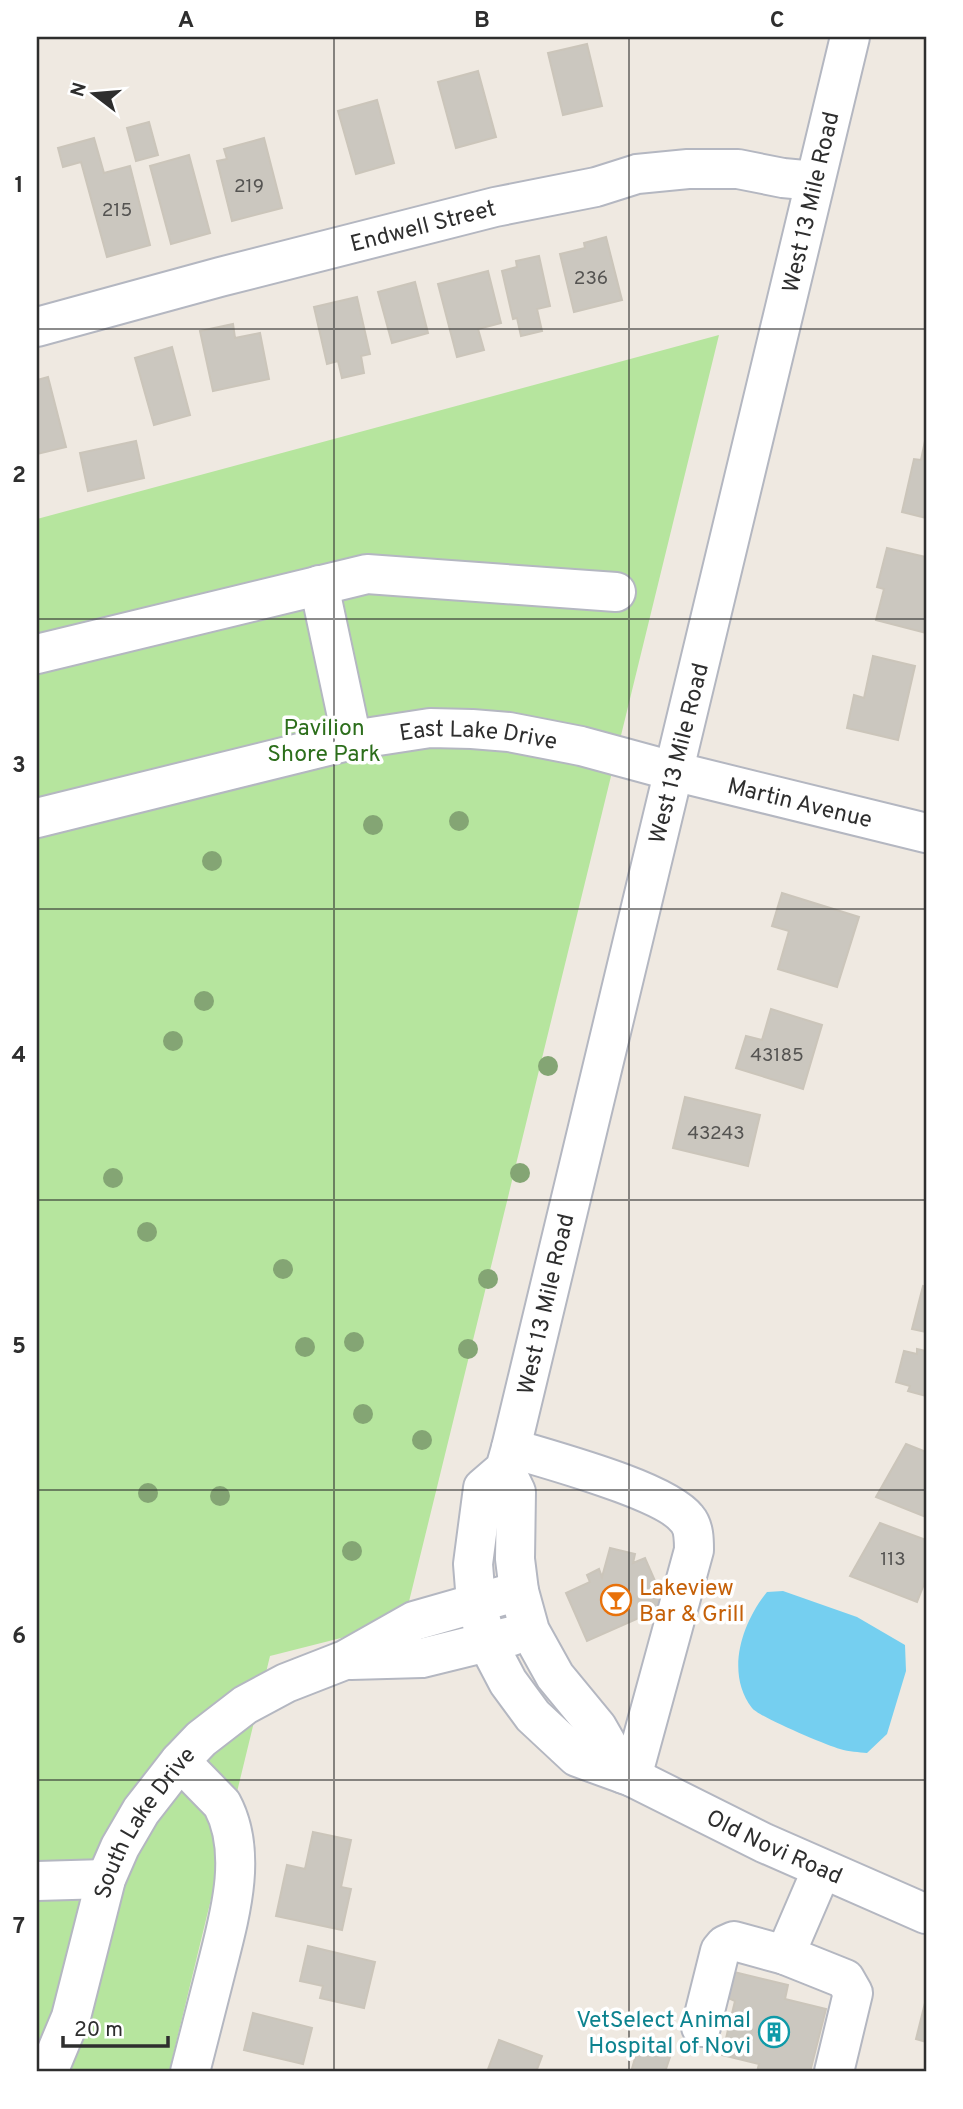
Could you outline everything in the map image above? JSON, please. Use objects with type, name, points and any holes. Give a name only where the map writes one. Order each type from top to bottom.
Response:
[{"type":"street","name":"West 13 Mile Road","points":[[476,1602],[473,1564],[483,1488],[508,1459],[850,37]]},
{"type":"street","name":"Endwell Street","points":[[37,327],[233,273],[495,207],[596,187],[638,174],[688,169],[738,169],[815,181]]},
{"type":"street","points":[[37,654],[367,575],[616,592]]},
{"type":"street","points":[[319,585],[352,740]]},
{"type":"street","name":"East Lake Drive","points":[[37,818],[352,740],[430,728],[509,732],[581,746],[673,771]]},
{"type":"street","name":"Martin Avenue","points":[[673,771],[926,833]]},
{"type":"street","points":[[508,1459],[587,1471],[656,1497],[688,1519],[694,1537],[694,1550],[628,1776],[597,1727],[555,1675],[530,1631],[519,1591],[515,1559],[516,1492],[508,1459]]},
{"type":"street","name":"South Lake Drive","points":[[48,2072],[71,2017],[106,1879],[120,1847],[141,1811],[180,1761],[223,1720],[286,1683],[345,1660],[414,1621],[519,1591]]},
{"type":"street","name":"Old Novi Road","points":[[476,1602],[487,1642],[508,1682],[533,1716],[577,1757],[628,1776],[764,1843],[926,1914]]},
{"type":"street","name":"South Lake Drive","points":[[345,1660],[422,1658],[530,1631]]},
{"type":"street","points":[[180,1761],[222,1804],[230,1821],[235,1862],[224,1936],[190,2072]]},
{"type":"street","points":[[785,1955],[822,1869]]},
{"type":"street","points":[[37,1881],[106,1879]]},
{"type":"street","points":[[701,2027],[720,1951],[725,1945],[734,1941],[785,1955],[845,1979],[851,1986],[853,1993],[834,2072]]},
{"type":"street","points":[[37,2064],[48,2072]]},
{"type":"green space","name":"Pavilion Shore Park","points":[[719,335],[404,1622],[270,1656],[169,2072],[37,2072],[37,519]]},
{"type":"water","points":[[783,1591],[857,1617],[905,1645],[906,1671],[887,1734],[867,1753],[840,1749],[779,1724],[752,1708],[744,1694],[738,1664],[744,1633],[750,1618],[767,1592]]},
{"type":"building","points":[[587,44],[602,106],[563,115],[548,53]]},
{"type":"building","points":[[478,71],[496,137],[456,148],[438,82]]},
{"type":"building","points":[[377,100],[394,163],[356,174],[338,111]]},
{"type":"building","points":[[149,122],[158,155],[136,161],[127,128]]},
{"type":"building","points":[[94,138],[104,173],[130,166],[150,245],[107,257],[81,162],[63,167],[58,148]]},
{"type":"building","points":[[264,138],[282,208],[232,221],[217,161],[227,159],[224,149]]},
{"type":"building","points":[[189,155],[210,233],[171,244],[150,166]]},
{"type":"building","points":[[606,237],[622,300],[574,312],[560,254],[585,248],[584,243]]},
{"type":"building","points":[[539,256],[550,306],[537,309],[542,331],[521,336],[517,318],[513,319],[502,271],[517,267],[516,261]]},
{"type":"building","points":[[488,271],[501,323],[478,329],[484,350],[457,357],[438,284]]},
{"type":"building","points":[[415,282],[428,333],[392,343],[378,292]]},
{"type":"building","points":[[357,297],[370,354],[361,356],[364,373],[342,378],[338,361],[327,364],[314,307]]},
{"type":"building","points":[[233,324],[235,338],[260,333],[269,379],[213,391],[200,331]]},
{"type":"building","points":[[172,347],[190,415],[154,425],[135,358]]},
{"type":"building","points":[[48,377],[66,447],[37,454],[37,380]]},
{"type":"building","points":[[136,441],[144,478],[88,491],[80,453]]},
{"type":"building","points":[[925,441],[926,518],[902,512],[914,459],[921,460]]},
{"type":"building","points":[[887,548],[926,557],[926,633],[876,620],[884,589],[877,587]]},
{"type":"building","points":[[873,656],[915,666],[898,740],[847,728],[854,695],[864,698]]},
{"type":"building","points":[[782,893],[859,917],[837,987],[778,969],[789,931],[772,926]]},
{"type":"building","points":[[771,1009],[822,1025],[803,1089],[736,1068],[746,1036],[762,1040]]},
{"type":"building","points":[[685,1097],[760,1115],[748,1166],[673,1148]]},
{"type":"building","points":[[923,1286],[926,1287],[926,1332],[912,1329]]},
{"type":"building","points":[[917,1349],[926,1351],[926,1396],[908,1391],[910,1386],[896,1382],[904,1351],[917,1354]]},
{"type":"building","points":[[906,1444],[926,1452],[926,1517],[876,1497]]},
{"type":"building","points":[[880,1523],[926,1540],[926,1579],[917,1602],[850,1576]]},
{"type":"building","name":"Lakeview Bar & Grill","points":[[610,1548],[635,1554],[633,1563],[645,1558],[666,1606],[587,1641],[566,1593],[590,1582],[587,1575],[599,1569],[602,1577]]},
{"type":"building","points":[[313,1832],[351,1840],[341,1887],[351,1889],[342,1930],[276,1916],[287,1865],[305,1869]]},
{"type":"building","points":[[308,1946],[375,1962],[364,2008],[320,1998],[323,1986],[300,1981]]},
{"type":"building","name":"VetSelect Animal Hospital of Novi","points":[[734,1972],[788,1985],[785,1999],[826,2009],[810,2072],[757,2072],[759,2064],[722,2055],[735,2001],[728,1998]]},
{"type":"building","points":[[926,2003],[926,2042],[916,2039]]},
{"type":"building","points":[[253,2013],[312,2028],[303,2064],[244,2050]]},
{"type":"building","points":[[499,2040],[542,2056],[536,2072],[487,2072]]},
{"type":"building","points":[[638,2048],[670,2057],[665,2072],[631,2072]]},
{"type":"place","name":"Lakeview Bar & Grill","points":[[616,1600]]},
{"type":"place","name":"VetSelect Animal Hospital of Novi","points":[[774,2032]]}]
